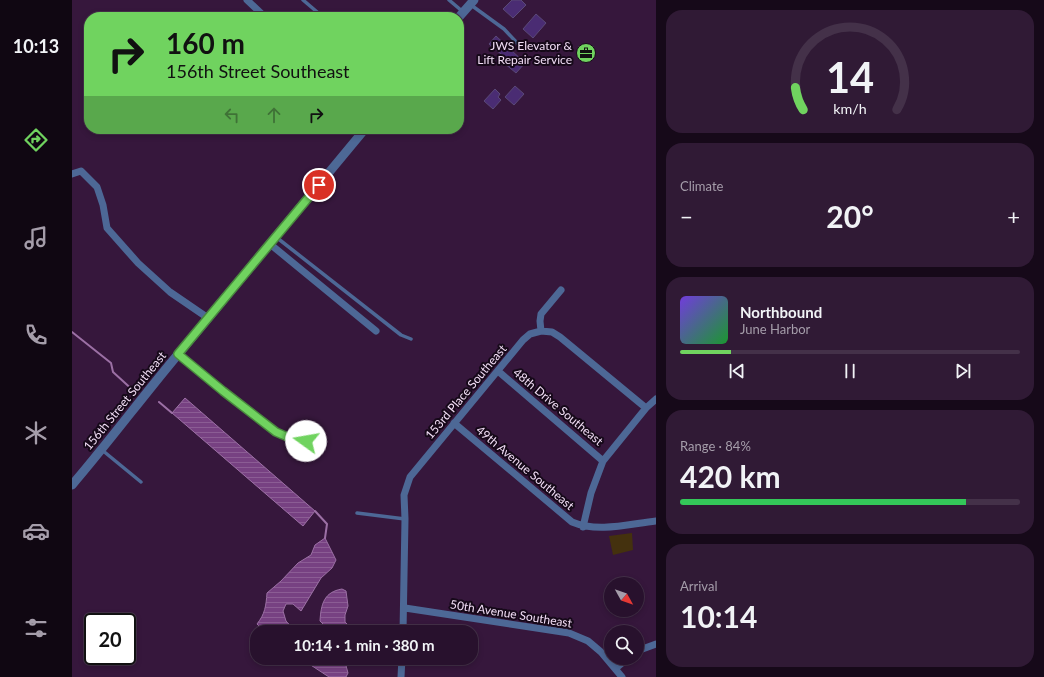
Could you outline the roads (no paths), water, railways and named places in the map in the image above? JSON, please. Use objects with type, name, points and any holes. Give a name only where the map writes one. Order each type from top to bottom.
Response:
[{"type":"street","points":[[247,0],[260,12]]},
{"type":"street","points":[[464,12],[472,2]]},
{"type":"street","name":"156th Street Southeast","points":[[72,485],[102,450],[178,354],[361,134]]},
{"type":"street","points":[[72,174],[81,171],[97,187],[103,205],[107,228],[138,262],[170,292],[208,318]]},
{"type":"street","points":[[273,241],[376,331]]},
{"type":"street","points":[[560,290],[541,314],[541,331],[552,332],[560,337],[646,408]]},
{"type":"street","name":"153rd Place Southeast","points":[[403,625],[404,496],[410,477],[530,334],[541,331]]},
{"type":"street","name":"48th Drive Southeast","points":[[498,371],[604,460]]},
{"type":"street","points":[[656,399],[646,408],[604,460],[590,493],[583,527],[602,528],[656,520]]},
{"type":"street","name":"49th Avenue Southeast","points":[[454,423],[572,522],[583,527]]},
{"type":"street","name":"50th Avenue Southeast","points":[[404,608],[569,633],[588,641],[616,668],[622,677]]},
{"type":"street","points":[[644,648],[656,644]]},
{"type":"street","points":[[401,677],[402,665]]},
{"type":"street","points":[[616,668],[620,665]]},
{"type":"lane","points":[[303,0],[317,12]]},
{"type":"lane","points":[[450,0],[459,12]]},
{"type":"lane","points":[[472,2],[504,29],[520,46]]},
{"type":"lane","points":[[273,241],[400,335],[411,339]]},
{"type":"lane","points":[[178,354],[276,432],[290,438],[306,441]]},
{"type":"lane","points":[[102,450],[141,482]]},
{"type":"lane","points":[[357,513],[405,519]]},
{"type":"waterway","points":[[72,332],[111,363],[113,372],[136,393]]},
{"type":"waterway","points":[[159,402],[172,413]]},
{"type":"waterway","points":[[315,511],[327,524],[325,538]]},
{"type":"place","name":"JWS Elevator & Lift Repair Service","points":[[586,53]]}]
